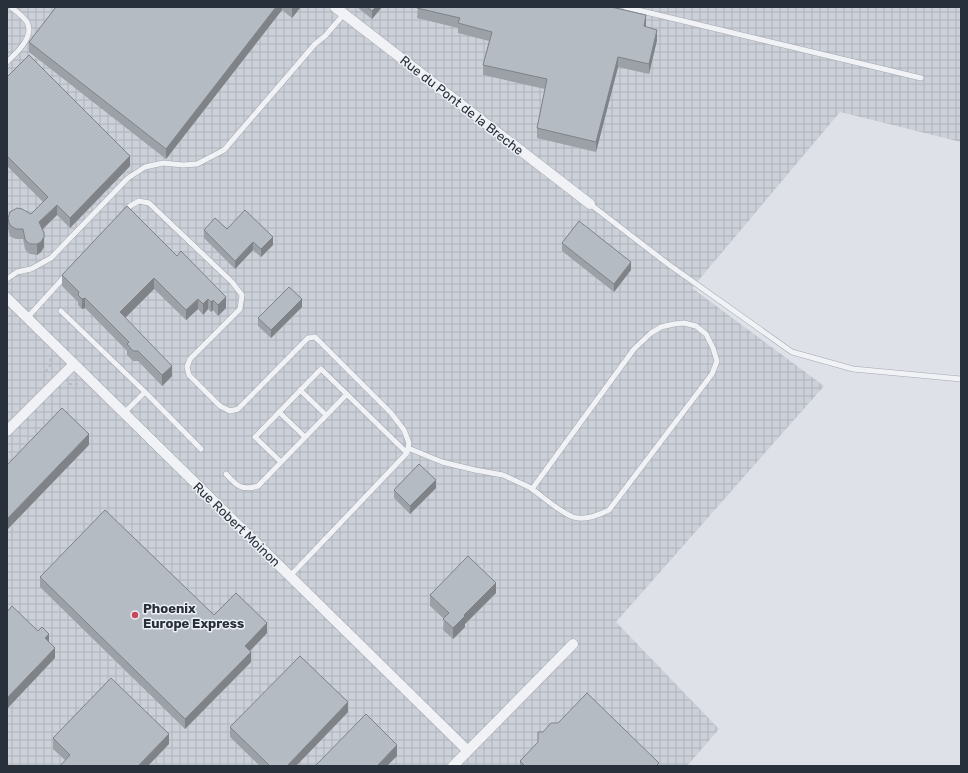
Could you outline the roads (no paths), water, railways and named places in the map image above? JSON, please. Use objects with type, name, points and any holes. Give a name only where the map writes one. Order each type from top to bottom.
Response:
[{"type":"street","name":"Rue du Pont de la Breche","points":[[335,7],[590,204]]},
{"type":"street","name":"Rue Robert Moinon","points":[[7,298],[468,751]]},
{"type":"street","points":[[7,431],[74,364]]},
{"type":"street","points":[[453,766],[573,644]]},
{"type":"lane","points":[[7,62],[18,51],[27,38],[29,28],[27,21],[11,7]]},
{"type":"lane","points":[[625,7],[921,78]]},
{"type":"lane","points":[[7,278],[17,272],[31,269],[51,258],[128,178],[145,167],[163,163],[183,165],[197,164],[224,150],[315,44],[325,36],[344,14]]},
{"type":"lane","points":[[120,218],[130,206],[139,201],[149,203],[232,282],[242,295],[240,309],[190,359],[186,367],[189,375],[220,406],[230,411],[238,409],[308,338],[315,337],[390,413],[404,430],[409,443],[407,451],[290,576]]},
{"type":"lane","points":[[590,204],[668,264],[792,352],[853,369],[961,379]]},
{"type":"lane","points":[[27,318],[73,268]]},
{"type":"lane","points":[[61,311],[201,449]]},
{"type":"lane","points":[[281,462],[255,437],[321,369],[407,451],[442,462],[503,475],[532,489],[560,510],[574,517],[586,518],[599,515],[609,510],[712,374],[717,361],[713,348],[706,334],[696,326],[684,323],[661,327],[651,333],[634,349],[532,489]]},
{"type":"lane","points":[[300,390],[326,415]]},
{"type":"lane","points":[[124,413],[144,392]]},
{"type":"lane","points":[[226,474],[242,488],[258,486],[346,394]]},
{"type":"lane","points":[[279,412],[305,437]]},
{"type":"place","name":"Phoenix Europe Express","points":[[135,615]]}]
